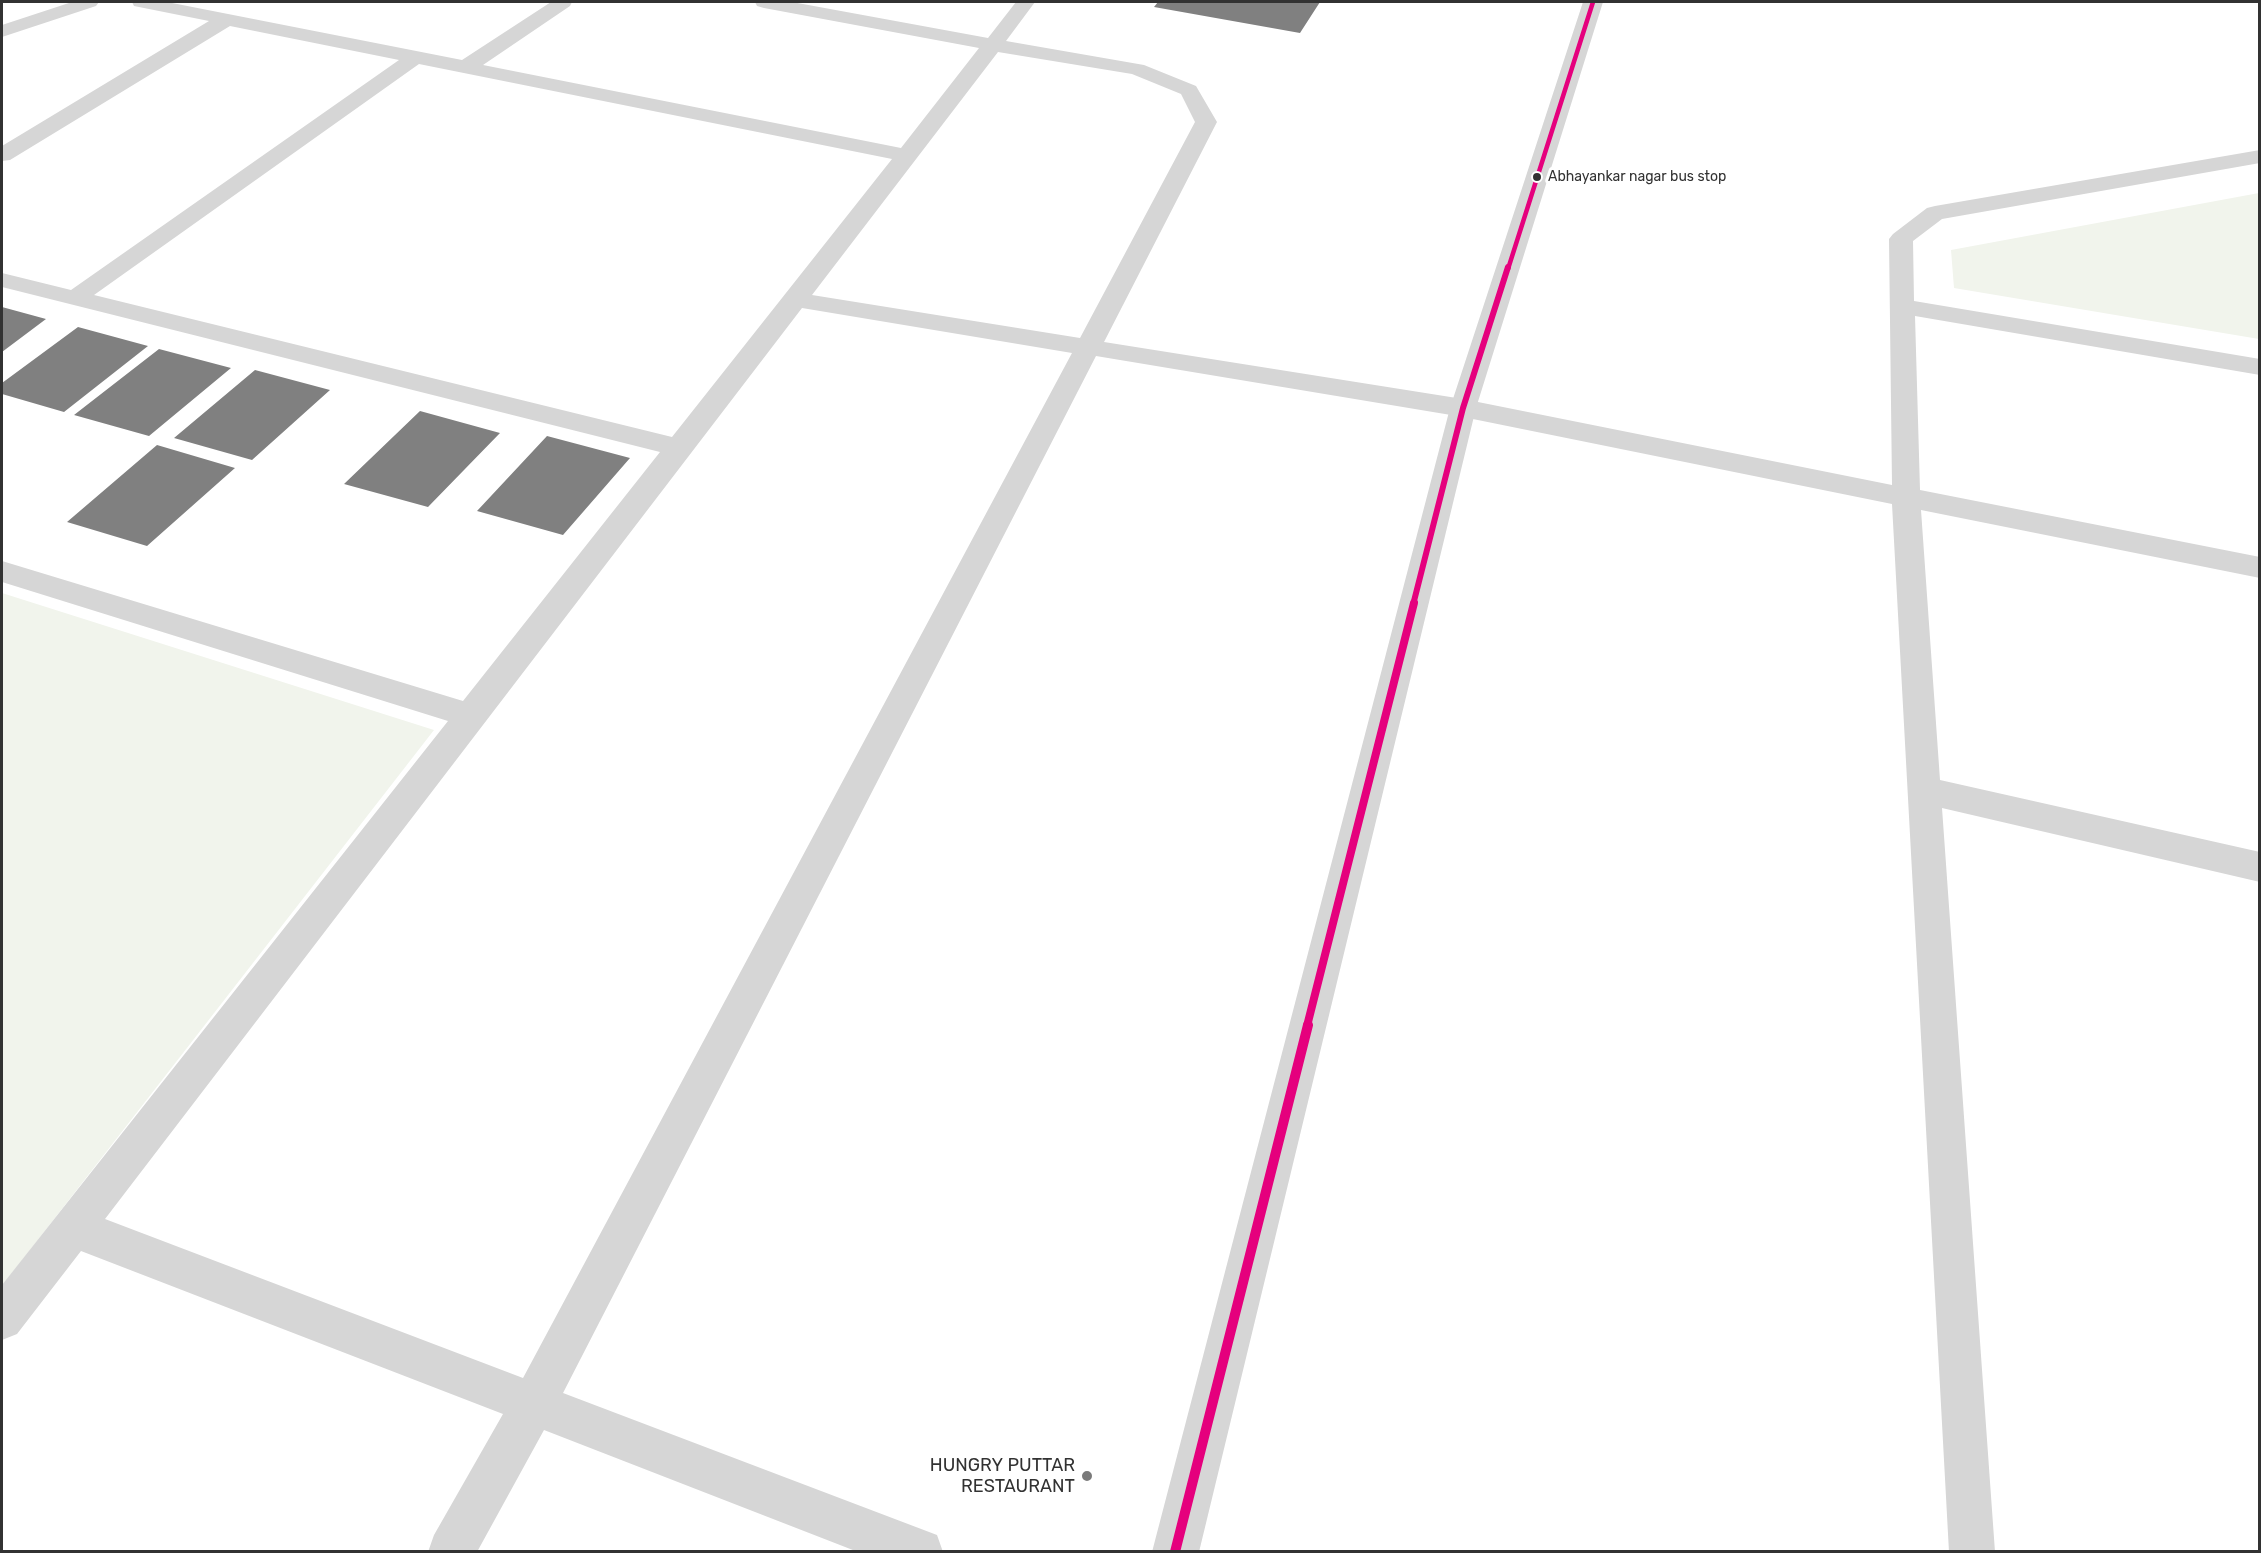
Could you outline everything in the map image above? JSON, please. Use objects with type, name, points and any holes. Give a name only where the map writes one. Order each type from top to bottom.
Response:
[{"type":"street","points":[[2,32],[89,2]]},
{"type":"street","points":[[141,2],[907,156]]},
{"type":"street","points":[[466,67],[563,2]]},
{"type":"street","points":[[451,1551],[534,1403],[1206,123],[1189,90],[1137,69],[993,45],[764,2]]},
{"type":"street","points":[[2,1318],[1026,2]]},
{"type":"street","points":[[1175,1551],[1463,408],[1593,2]]},
{"type":"street","points":[[2,155],[227,19]]},
{"type":"street","points":[[75,298],[416,57]]},
{"type":"street","points":[[1972,1551],[1906,497],[1901,239],[1935,213],[2259,156]]},
{"type":"street","points":[[2,280],[680,448]]},
{"type":"street","points":[[795,300],[1463,408],[2259,568]]},
{"type":"street","points":[[1902,306],[2259,367]]},
{"type":"street","points":[[2,571],[471,716]]},
{"type":"street","points":[[1924,790],[2259,867]]},
{"type":"street","points":[[73,1227],[920,1551]]},
{"type":"shaded area","points":[[2259,193],[2259,339],[1954,288],[1951,250]]},
{"type":"shaded area","points":[[2,593],[434,730],[2,1286]]},
{"type":"building","points":[[1158,2],[1320,2],[1300,33],[1154,7]]},
{"type":"building","points":[[2,307],[46,319],[2,352]]},
{"type":"building","points":[[78,327],[148,346],[64,412],[2,394],[2,383]]},
{"type":"building","points":[[159,349],[231,368],[149,436],[74,415]]},
{"type":"building","points":[[255,370],[330,390],[252,460],[174,438]]},
{"type":"building","points":[[420,411],[500,433],[428,507],[344,484]]},
{"type":"building","points":[[547,436],[630,458],[563,535],[477,511]]},
{"type":"building","points":[[157,445],[235,468],[147,546],[67,522]]},
{"type":"transit line","points":[[1175,1552],[1463,408],[1593,2]]},
{"type":"place","name":"Abhayankar nagar bus stop","points":[[1537,177]]},
{"type":"place","name":"HUNGRY PUTTAR RESTAURANT","points":[[1087,1476]]}]
